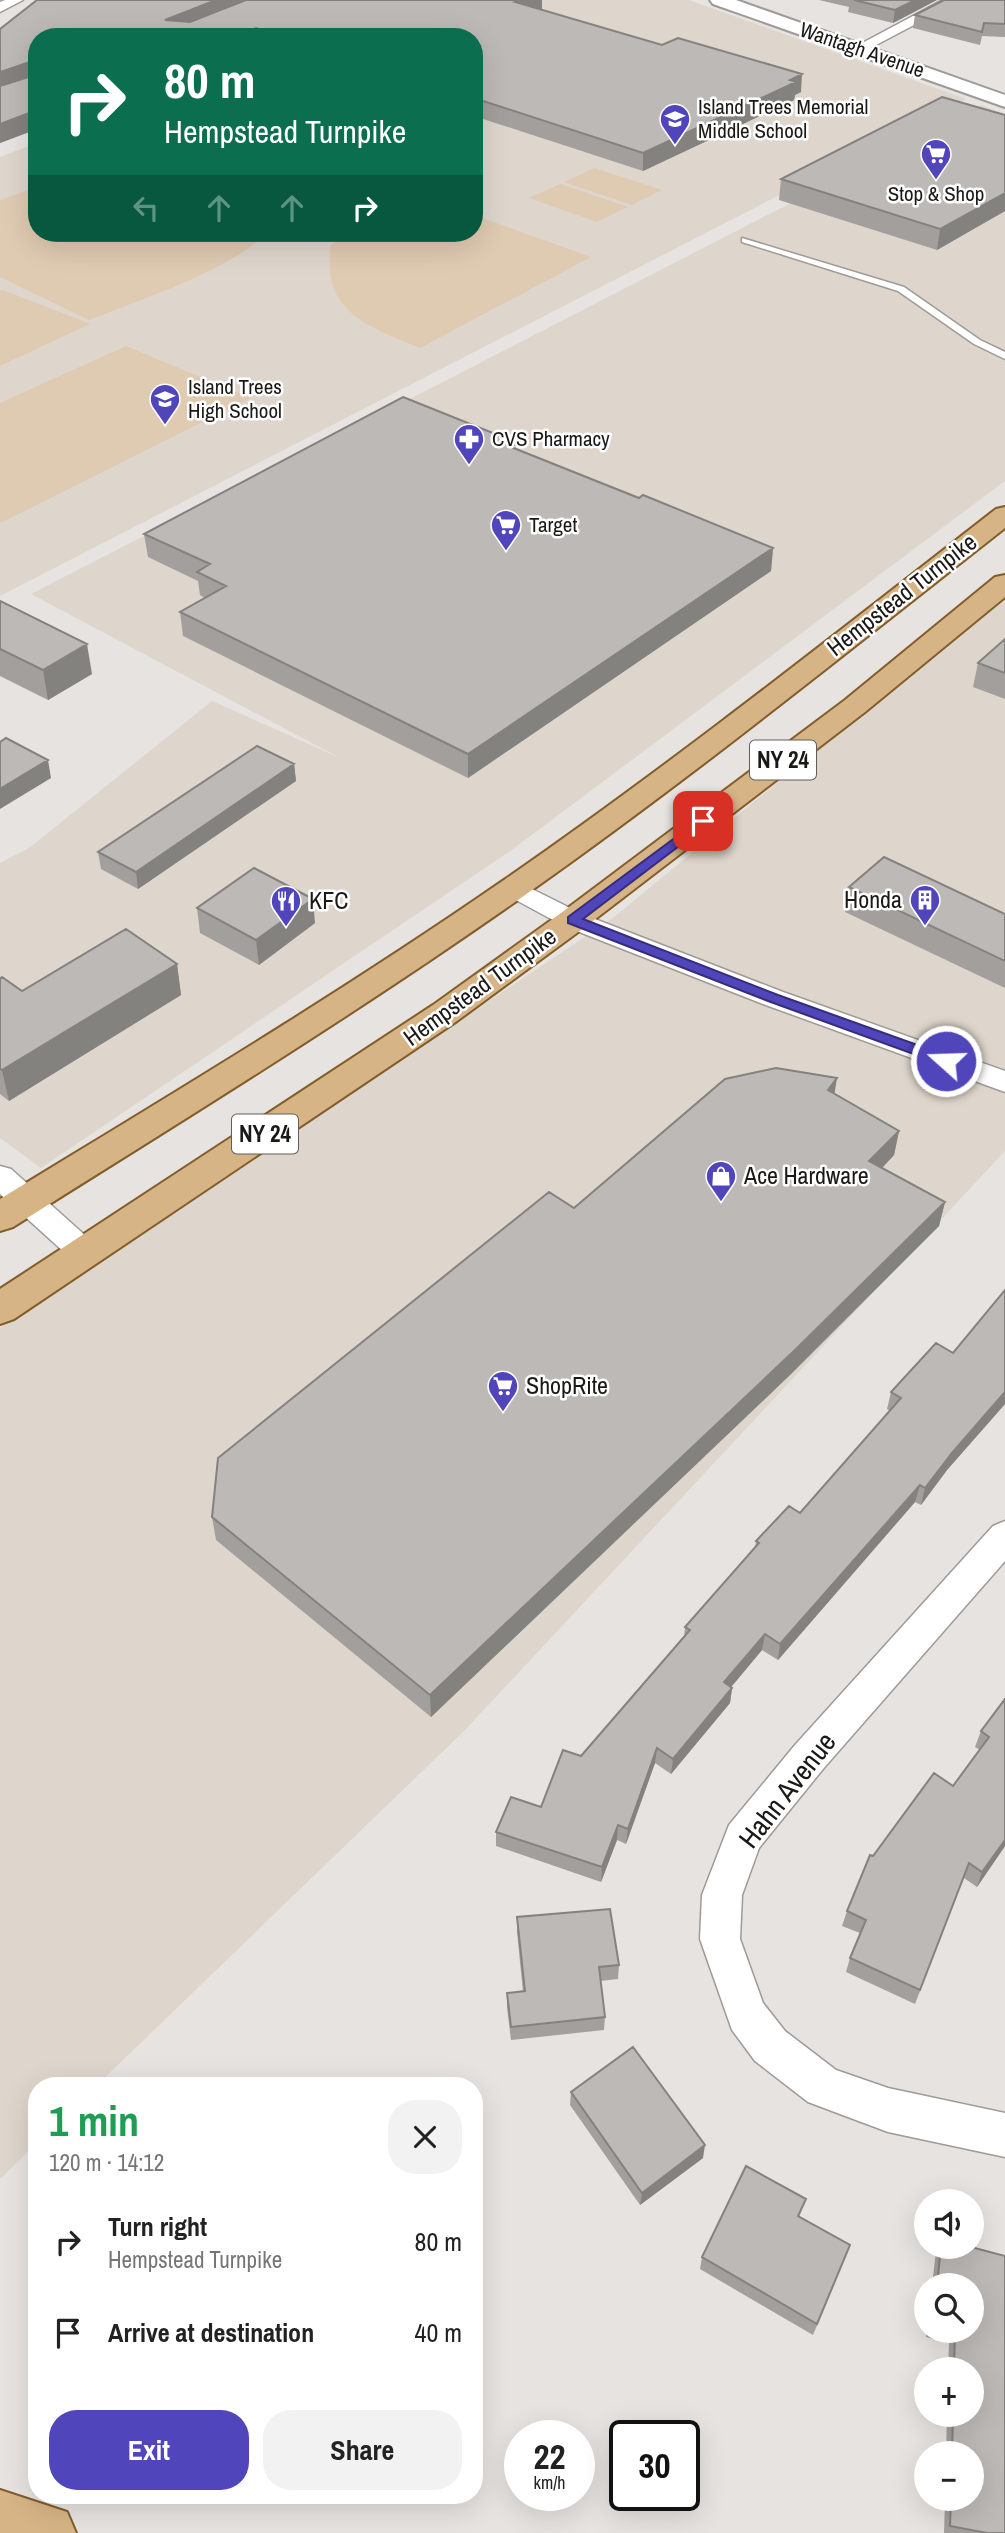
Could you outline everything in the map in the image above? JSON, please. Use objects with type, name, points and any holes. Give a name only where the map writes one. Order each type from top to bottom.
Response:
[{"type":"main road","name":"Wantagh Avenue","points":[[719,0],[1005,88]]},
{"type":"main road","name":"Wantagh Avenue","points":[[743,0],[1005,101]]},
{"type":"main road","name":"Hempstead Turnpike","points":[[9,1199],[339,1003],[514,888],[754,710],[1005,515]]},
{"type":"main road","name":"Hempstead Turnpike","points":[[0,1309],[422,1029],[573,920],[855,706],[1005,583]]},
{"type":"street","points":[[0,8],[16,0]]},
{"type":"street","points":[[864,46],[954,0]]},
{"type":"street","points":[[514,888],[573,920],[773,998],[1005,1082]]},
{"type":"street","points":[[9,1199],[86,1254]]},
{"type":"street","name":"Hahn Avenue","points":[[1005,1536],[809,1757],[743,1838],[722,1895],[720,1939],[747,2015],[770,2046],[822,2087],[888,2110],[1005,2135]]},
{"type":"lane","points":[[745,240],[901,289],[916,296],[969,338],[1005,356]]},
{"type":"shaded area","name":"Island Trees High School","points":[[418,0],[689,0],[966,99],[0,596],[0,157],[28,146],[28,242],[483,242],[483,28],[460,28]]},
{"type":"shaded area","points":[[981,105],[1005,114],[1005,481],[513,849],[41,1168],[0,1138],[0,863],[29,848],[212,701],[340,758],[31,594]]},
{"type":"shaded area","points":[[594,168],[662,190],[632,205],[564,182]]},
{"type":"shaded area","points":[[560,184],[628,207],[597,222],[529,198]]},
{"type":"shaded area","points":[[28,190],[28,242],[257,242],[208,272],[89,320],[0,277],[0,200]]},
{"type":"shaded area","points":[[483,218],[591,257],[420,348],[366,324],[344,305],[336,293],[330,275],[330,246],[334,242],[483,242]]},
{"type":"shaded area","points":[[0,291],[90,324],[0,366]]},
{"type":"shaded area","points":[[126,346],[251,398],[0,523],[0,403]]},
{"type":"shaded area","points":[[1005,595],[1005,1151],[465,1730],[105,2077],[28,2077],[28,2152],[0,2179],[0,1328],[613,918]]},
{"type":"building","points":[[37,0],[216,0],[165,20],[190,22],[246,0],[521,0],[515,2],[662,45],[678,38],[802,74],[790,80],[796,82],[643,153],[483,101],[483,28],[28,28],[28,63],[0,72],[0,29]]},
{"type":"building","points":[[854,0],[915,0],[895,10]]},
{"type":"building","points":[[944,0],[1005,0],[1005,24],[984,23],[982,32],[915,15]]},
{"type":"building","points":[[28,77],[28,113],[0,124],[0,86]]},
{"type":"building","points":[[942,97],[1005,115],[1005,193],[940,229],[781,179]]},
{"type":"building","points":[[403,397],[518,443],[511,447],[639,498],[643,495],[773,548],[468,754],[180,612],[226,586],[197,572],[210,564],[144,534]]},
{"type":"building","points":[[0,601],[87,644],[43,670],[0,649]]},
{"type":"building","points":[[1005,639],[1005,673],[978,663]]},
{"type":"building","points":[[6,738],[48,760],[0,789],[0,742]]},
{"type":"building","points":[[257,746],[294,764],[136,872],[98,852]]},
{"type":"building","points":[[884,857],[1005,914],[1005,961],[849,887]]},
{"type":"building","points":[[254,868],[313,899],[256,940],[197,908]]},
{"type":"building","points":[[126,929],[177,964],[0,1069],[0,979],[2,977],[22,991]]},
{"type":"building","points":[[776,1068],[837,1078],[828,1090],[899,1131],[869,1161],[945,1202],[795,1350],[430,1695],[212,1517],[218,1458],[549,1192],[574,1208],[725,1079]]},
{"type":"building","points":[[1005,1290],[1005,1392],[925,1488],[920,1485],[780,1644],[765,1634],[724,1682],[732,1688],[673,1759],[657,1748],[628,1829],[618,1825],[602,1867],[496,1832],[511,1797],[541,1807],[563,1750],[581,1756],[690,1630],[685,1627],[759,1543],[756,1541],[789,1506],[800,1513],[901,1398],[891,1392],[936,1343],[953,1353]]},
{"type":"building","points":[[1005,1699],[1005,1840],[982,1872],[969,1863],[920,1990],[850,1958],[866,1920],[847,1911],[870,1855],[873,1856],[934,1773],[953,1786],[989,1737],[981,1731]]},
{"type":"building","points":[[610,1909],[619,1965],[599,1967],[605,2017],[511,2027],[507,1993],[525,1991],[517,1917]]},
{"type":"building","points":[[633,2047],[705,2145],[642,2193],[571,2092]]},
{"type":"building","points":[[746,2166],[806,2199],[798,2216],[850,2245],[817,2324],[702,2257]]},
{"type":"building","points":[[984,2250],[1005,2256],[1005,2533],[987,2533],[950,2526],[951,2511],[984,2511],[984,2441],[952,2441],[953,2427],[984,2427],[984,2357],[954,2357],[955,2343],[984,2343],[984,2273],[938,2273],[940,2259],[984,2259]]},
{"type":"place","name":"Island Trees Memorial Middle School","points":[[675,146]]},
{"type":"place","name":"Stop & Shop","points":[[936,181]]},
{"type":"place","name":"Island Trees High School","points":[[165,426]]},
{"type":"place","name":"CVS Pharmacy","points":[[469,466]]},
{"type":"place","name":"Target","points":[[506,552]]},
{"type":"place","name":"Honda","points":[[925,927]]},
{"type":"place","name":"KFC","points":[[286,928]]},
{"type":"place","name":"Ace Hardware","points":[[721,1203]]},
{"type":"place","name":"ShopRite","points":[[503,1413]]},
{"type":"route","points":[[703,821],[573,920],[773,998],[946,1061]]}]
